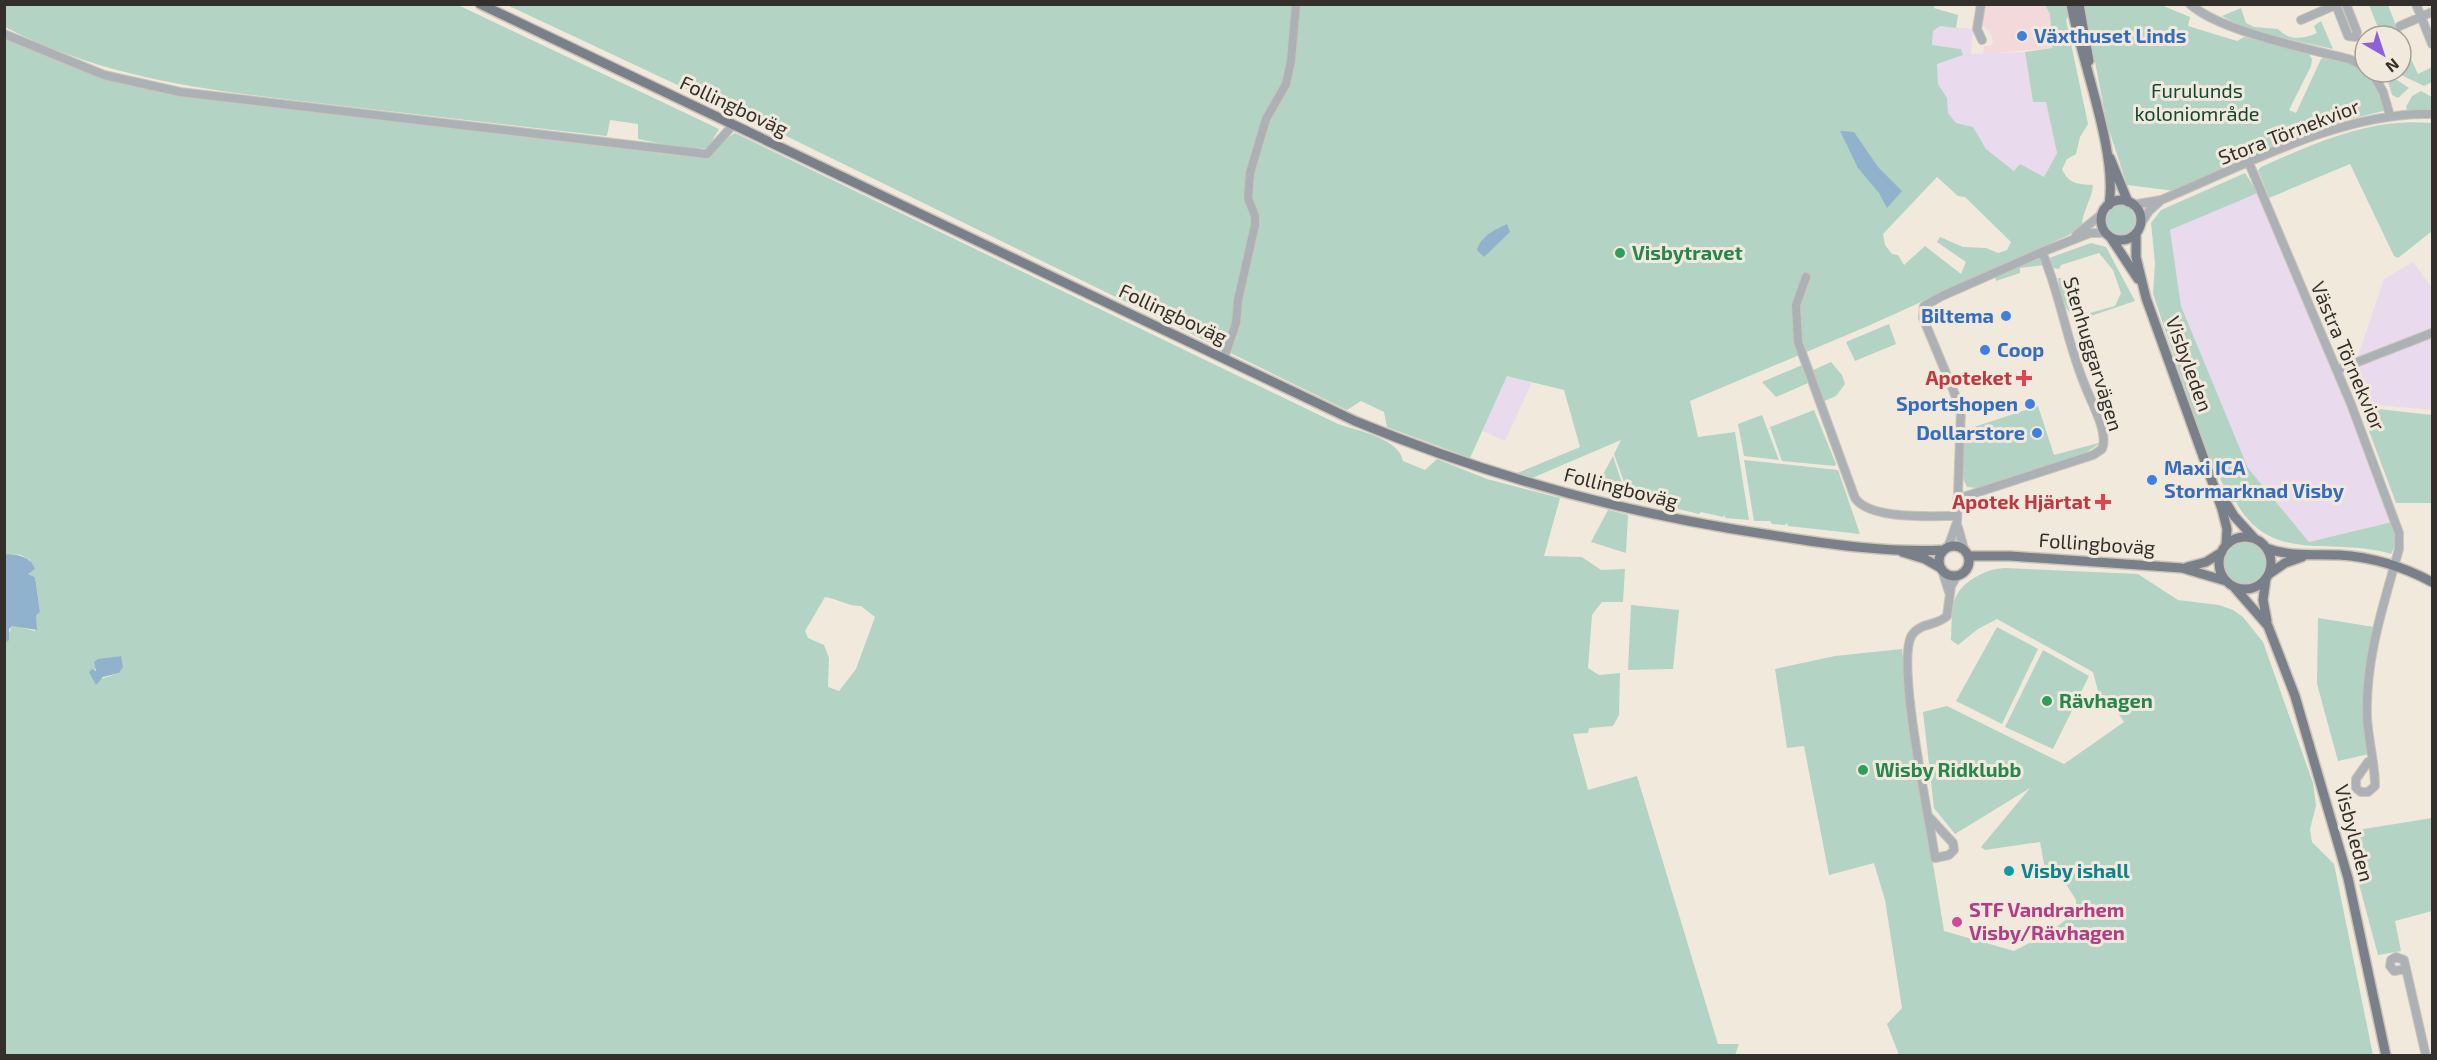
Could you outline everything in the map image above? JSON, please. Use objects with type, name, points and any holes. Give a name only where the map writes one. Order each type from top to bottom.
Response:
[{"type":"main road","name":"Follingboväg","points":[[480,4],[1355,421],[1515,480],[1694,524],[1818,542],[1886,548],[1946,548]]},
{"type":"main road","points":[[2071,4],[2104,139],[2110,188],[2109,205]]},
{"type":"main road","points":[[2079,4],[2098,114]]},
{"type":"main road","points":[[2104,139],[2130,203],[2139,214],[2138,229],[2126,239],[2108,235],[2101,224],[2102,214],[2109,205],[2117,201],[2130,203]]},
{"type":"main road","name":"Visbyleden","points":[[2138,229],[2136,257],[2146,298]]},
{"type":"main road","name":"Visbyleden","points":[[2108,235],[2127,259],[2146,298],[2225,519],[2224,549]]},
{"type":"main road","name":"Visbyleden","points":[[2211,477],[2234,516],[2255,539]]},
{"type":"main road","points":[[2307,556],[2285,563],[2252,589],[2230,584],[2220,569],[2224,549],[2240,538],[2255,539],[2266,548],[2284,554],[2353,557],[2394,565],[2433,582]]},
{"type":"main road","points":[[1956,546],[1966,554],[1968,565],[1961,574],[1941,570],[1939,556],[1946,548],[1956,546]]},
{"type":"main road","name":"Follingboväg","points":[[1886,548],[1925,559],[1941,570]]},
{"type":"main road","points":[[2266,548],[2271,559],[2268,576]]},
{"type":"main road","name":"Follingboväg","points":[[1966,554],[2182,568],[2199,565],[2224,549]]},
{"type":"main road","name":"Follingboväg","points":[[1961,574],[1990,561],[2010,556]]},
{"type":"main road","name":"Follingboväg","points":[[2182,568],[2230,584]]},
{"type":"main road","name":"Visbyleden","points":[[2268,576],[2263,600],[2268,626],[2298,707],[2346,867],[2386,1056]]},
{"type":"main road","name":"Visbyleden","points":[[2230,584],[2268,626]]},
{"type":"street","points":[[1224,358],[1236,323],[1238,300],[1255,225],[1255,216],[1248,198],[1250,173],[1266,119],[1287,84],[1292,61],[1296,4]]},
{"type":"street","points":[[1981,4],[1977,29],[1982,40]]},
{"type":"street","points":[[2190,4],[2206,16],[2229,26],[2353,61]]},
{"type":"street","points":[[2301,20],[2337,5],[2348,36],[2355,37],[2357,32],[2346,4]]},
{"type":"street","points":[[2416,4],[2433,44]]},
{"type":"street","points":[[2404,24],[2433,12]]},
{"type":"street","points":[[4,34],[104,75],[212,96],[707,154],[733,125]]},
{"type":"street","points":[[2379,84],[2390,116]]},
{"type":"street","name":"Stora Törnekvior","points":[[2161,200],[2346,124],[2390,116],[2433,114]]},
{"type":"street","name":"Västra Törnekvior","points":[[2249,164],[2337,370],[2398,529],[2400,545],[2373,644],[2367,717],[2373,760]]},
{"type":"street","points":[[2130,203],[2161,200]]},
{"type":"street","points":[[2138,229],[2149,211],[2161,200]]},
{"type":"street","points":[[2067,241],[2102,214]]},
{"type":"street","points":[[1946,548],[1953,541],[1957,519],[1961,409],[1923,318],[1924,306],[2067,241],[2094,232],[2108,235]]},
{"type":"street","name":"Stenhuggarvägen","points":[[1957,499],[2093,455],[2104,445],[2095,409],[2084,386],[2051,274],[2042,252]]},
{"type":"street","points":[[1806,277],[1796,305],[1798,342],[1855,498],[1864,508],[1881,513],[1957,519]]},
{"type":"street","points":[[2337,370],[2433,333]]},
{"type":"street","points":[[1957,519],[1966,554]]},
{"type":"street","points":[[1929,817],[1953,843],[1954,850],[1949,855],[1935,858],[1912,715],[1908,646],[1917,629],[1947,616],[1949,594],[1941,570]]},
{"type":"street","points":[[1949,594],[1961,574]]},
{"type":"street","points":[[2406,969],[2426,1056]]},
{"type":"shaded area","name":"Växthuset Linds","points":[[1983,5],[2045,5],[2050,14],[2052,48],[1983,54],[1984,46],[1990,46],[1993,43],[1991,34],[1981,24]]},
{"type":"shaded area","points":[[1940,26],[1973,29],[1971,54],[2025,52],[2033,102],[2046,102],[2057,153],[2044,178],[2020,164],[2015,171],[1986,149],[1973,127],[1956,123],[1948,113],[1947,98],[1938,84],[1936,63],[1963,54],[1961,49],[1932,45],[1933,31]]},
{"type":"shaded area","points":[[2258,193],[2361,435],[2392,522],[2309,542],[2248,468],[2181,306],[2170,230]]},
{"type":"shaded area","points":[[2413,262],[2432,288],[2432,410],[2368,404],[2354,368],[2360,366],[2357,359],[2384,279]]},
{"type":"shaded area","points":[[1507,376],[1532,382],[1505,441],[1482,431]]},
{"type":"green space","points":[[4,5],[458,5],[719,129],[708,148],[683,148],[638,139],[638,124],[610,120],[607,136],[207,89],[125,72],[45,46],[5,27]]},
{"type":"green space","points":[[507,5],[1935,5],[1934,8],[1958,15],[1956,28],[1940,26],[1933,31],[1932,45],[1961,49],[1963,55],[1937,64],[1938,84],[1947,98],[1948,113],[1956,123],[1973,127],[1986,149],[2014,171],[2020,164],[2044,177],[2057,153],[2046,102],[2033,102],[2025,52],[2052,48],[2050,14],[2045,5],[2068,5],[2070,13],[2066,20],[2088,124],[2080,137],[2076,154],[2067,159],[2062,169],[2074,182],[2093,185],[2082,226],[2069,235],[1868,326],[1690,401],[1698,437],[1735,432],[1749,520],[1725,518],[1725,515],[1723,517],[1701,512],[1699,514],[1677,507],[1666,507],[1630,499],[1614,454],[1621,440],[1532,478],[1515,474],[1580,447],[1564,390],[1507,376],[1470,458],[1387,427],[1384,412],[1361,401],[1347,410],[782,134]],"holes":[[[1937,177],[1958,196],[1965,197],[2011,242],[2007,250],[1998,253],[1986,248],[1963,247],[1940,237],[1937,242],[1966,262],[1961,274],[1925,246],[1904,265],[1898,255],[1892,254],[1885,245],[1883,234]]]},
{"type":"green space","name":"Furulunds koloniområde","points":[[2084,5],[2161,5],[2190,17],[2188,26],[2237,41],[2244,37],[2308,52],[2312,59],[2311,66],[2289,110],[2296,113],[2321,59],[2327,56],[2353,62],[2353,84],[2377,84],[2384,105],[2383,111],[2347,120],[2254,157],[2255,154],[2175,191],[2127,185],[2107,124]]},
{"type":"green space","points":[[2369,5],[2388,5],[2395,24],[2377,24]]},
{"type":"green space","points":[[2241,8],[2246,23],[2254,27],[2278,29],[2291,37],[2301,38],[2317,33],[2314,26],[2321,21],[2333,49],[2247,30],[2222,16]]},
{"type":"green space","points":[[4,37],[89,72],[133,84],[266,107],[682,156],[714,153],[725,139],[735,133],[1338,424],[1376,436],[1394,446],[1403,461],[1425,470],[1437,459],[1487,479],[1560,498],[1544,556],[1582,557],[1601,570],[1625,569],[1623,602],[1602,602],[1592,615],[1588,668],[1599,675],[1620,673],[1619,715],[1613,726],[1589,728],[1588,733],[1573,734],[1588,790],[1637,776],[1718,1044],[1739,1044],[1735,1055],[5,1055],[5,643],[12,625],[35,631],[36,616],[40,612],[35,577],[28,574],[31,569],[30,560],[21,555],[5,554]],"holes":[[[825,597],[861,606],[875,617],[856,669],[839,691],[828,687],[829,658],[824,645],[808,638],[805,631]],[[121,656],[119,673],[101,679],[92,674],[102,659]]]},
{"type":"green space","points":[[2413,63],[2418,74],[2432,67],[2432,82],[2424,86],[2413,81]]},
{"type":"green space","points":[[2389,84],[2403,84],[2409,88],[2398,98],[2392,95]]},
{"type":"green space","points":[[2421,91],[2432,97],[2432,111],[2407,111],[2406,107],[2412,96]]},
{"type":"green space","points":[[2409,122],[2432,123],[2432,231],[2398,258],[2394,256],[2350,164],[2269,198],[2258,170],[2302,149],[2365,128]]},
{"type":"green space","points":[[2245,173],[2258,193],[2170,230],[2181,306],[2248,468],[2309,542],[2392,522],[2397,542],[2391,554],[2369,549],[2285,542],[2267,535],[2250,522],[2236,502],[2232,502],[2207,453],[2153,294],[2155,263],[2151,223],[2161,210]]},
{"type":"green space","points":[[2120,205],[2131,209],[2135,220],[2131,231],[2120,235],[2109,231],[2105,220],[2109,209]]},
{"type":"green space","points":[[2091,243],[2106,247],[2135,301],[2082,319],[2071,314],[2067,309],[2058,278],[2063,278],[2073,310],[2079,316],[2115,306],[2121,293],[2113,270],[2099,253],[2061,265],[2059,269],[2053,268],[2049,258]]},
{"type":"green space","points":[[2041,259],[2045,265],[2020,268],[2020,273],[1996,281],[1995,277]]},
{"type":"green space","points":[[1889,324],[1896,344],[1855,361],[1846,342]]},
{"type":"green space","points":[[1831,362],[1842,375],[1845,384],[1836,396],[1822,402],[1811,371]]},
{"type":"green space","points":[[1802,365],[1808,383],[1776,397],[1762,382]]},
{"type":"green space","points":[[2038,406],[2054,455],[2102,442],[2082,455],[1977,488],[1967,487],[1963,478],[1965,430]]},
{"type":"green space","points":[[2360,407],[2432,415],[2432,503],[2396,503]]},
{"type":"green space","points":[[1814,410],[1835,466],[1782,461],[1770,427]]},
{"type":"green space","points":[[1762,415],[1779,460],[1744,456],[1738,424]]},
{"type":"green space","points":[[1613,456],[1627,498],[1594,491]]},
{"type":"green space","points":[[1744,460],[1838,470],[1860,534],[1788,526],[1787,523],[1785,525],[1772,524],[1770,521],[1754,521]]},
{"type":"green space","points":[[1608,510],[1628,515],[1626,553],[1591,542]]},
{"type":"green space","points":[[2245,542],[2254,543],[2261,548],[2266,555],[2266,573],[2261,580],[2254,585],[2245,586],[2236,585],[2229,580],[2224,573],[2223,564],[2224,555],[2229,548],[2236,543]]},
{"type":"green space","points":[[2005,568],[2138,574],[2178,600],[2219,605],[2233,610],[2243,617],[2263,642],[2313,783],[2316,806],[2310,829],[2312,842],[2334,864],[2373,1055],[1899,1055],[1887,1024],[1902,1008],[1885,900],[1874,863],[1829,875],[1804,746],[1787,748],[1775,669],[1835,656],[1902,649],[1913,740],[1944,931],[2014,951],[2050,932],[2076,912],[2076,900],[2056,868],[2045,869],[2040,842],[1985,850],[1981,847],[2030,788],[1955,834],[1934,808],[1923,712],[1947,706],[2064,764],[2124,722],[2112,704],[2099,695],[2093,672],[1997,619],[1978,629],[1958,645],[1951,640],[1952,612],[1960,590],[1982,574]]},
{"type":"green space","points":[[1631,605],[1679,610],[1673,669],[1628,670]]},
{"type":"green space","points":[[2318,618],[2374,627],[2365,719],[2369,754],[2338,761],[2317,684]]},
{"type":"green space","points":[[1997,627],[2038,649],[2002,724],[1956,701]]},
{"type":"green space","name":"Rävhagen","points":[[2043,650],[2089,676],[2053,749],[2005,727]]},
{"type":"green space","points":[[2432,818],[2432,911],[2395,921],[2401,951],[2378,955],[2345,832]]},
{"type":"water","points":[[1840,131],[1854,132],[1878,167],[1902,191],[1887,208],[1879,193],[1858,168]]},
{"type":"water","points":[[1507,224],[1510,232],[1484,257],[1477,250],[1482,241],[1489,234]]},
{"type":"water","points":[[5,554],[23,557],[33,564],[35,569],[28,574],[35,577],[40,612],[36,616],[37,630],[12,626],[9,629],[9,640],[5,643]]},
{"type":"water","points":[[121,656],[123,667],[119,673],[103,677],[96,685],[89,672],[92,669],[96,671],[94,662],[98,659]]},
{"type":"place","name":"Växthuset Linds","points":[[2022,36]]},
{"type":"place","name":"Visbytravet","points":[[1620,253]]},
{"type":"place","name":"Biltema","points":[[2006,316]]},
{"type":"place","name":"Coop","points":[[1985,350]]},
{"type":"place","name":"Apoteket","points":[[2024,378]]},
{"type":"place","name":"Sportshopen","points":[[2030,404]]},
{"type":"place","name":"Dollarstore","points":[[2037,433]]},
{"type":"place","name":"Maxi ICA Stormarknad Visby","points":[[2152,480]]},
{"type":"place","name":"Apotek Hjärtat","points":[[2103,502]]},
{"type":"place","name":"Rävhagen","points":[[2047,701]]},
{"type":"place","name":"Wisby Ridklubb","points":[[1863,770]]},
{"type":"place","name":"Visby ishall","points":[[2009,871]]},
{"type":"place","name":"STF Vandrarhem Visby/Rävhagen","points":[[1957,922]]}]
